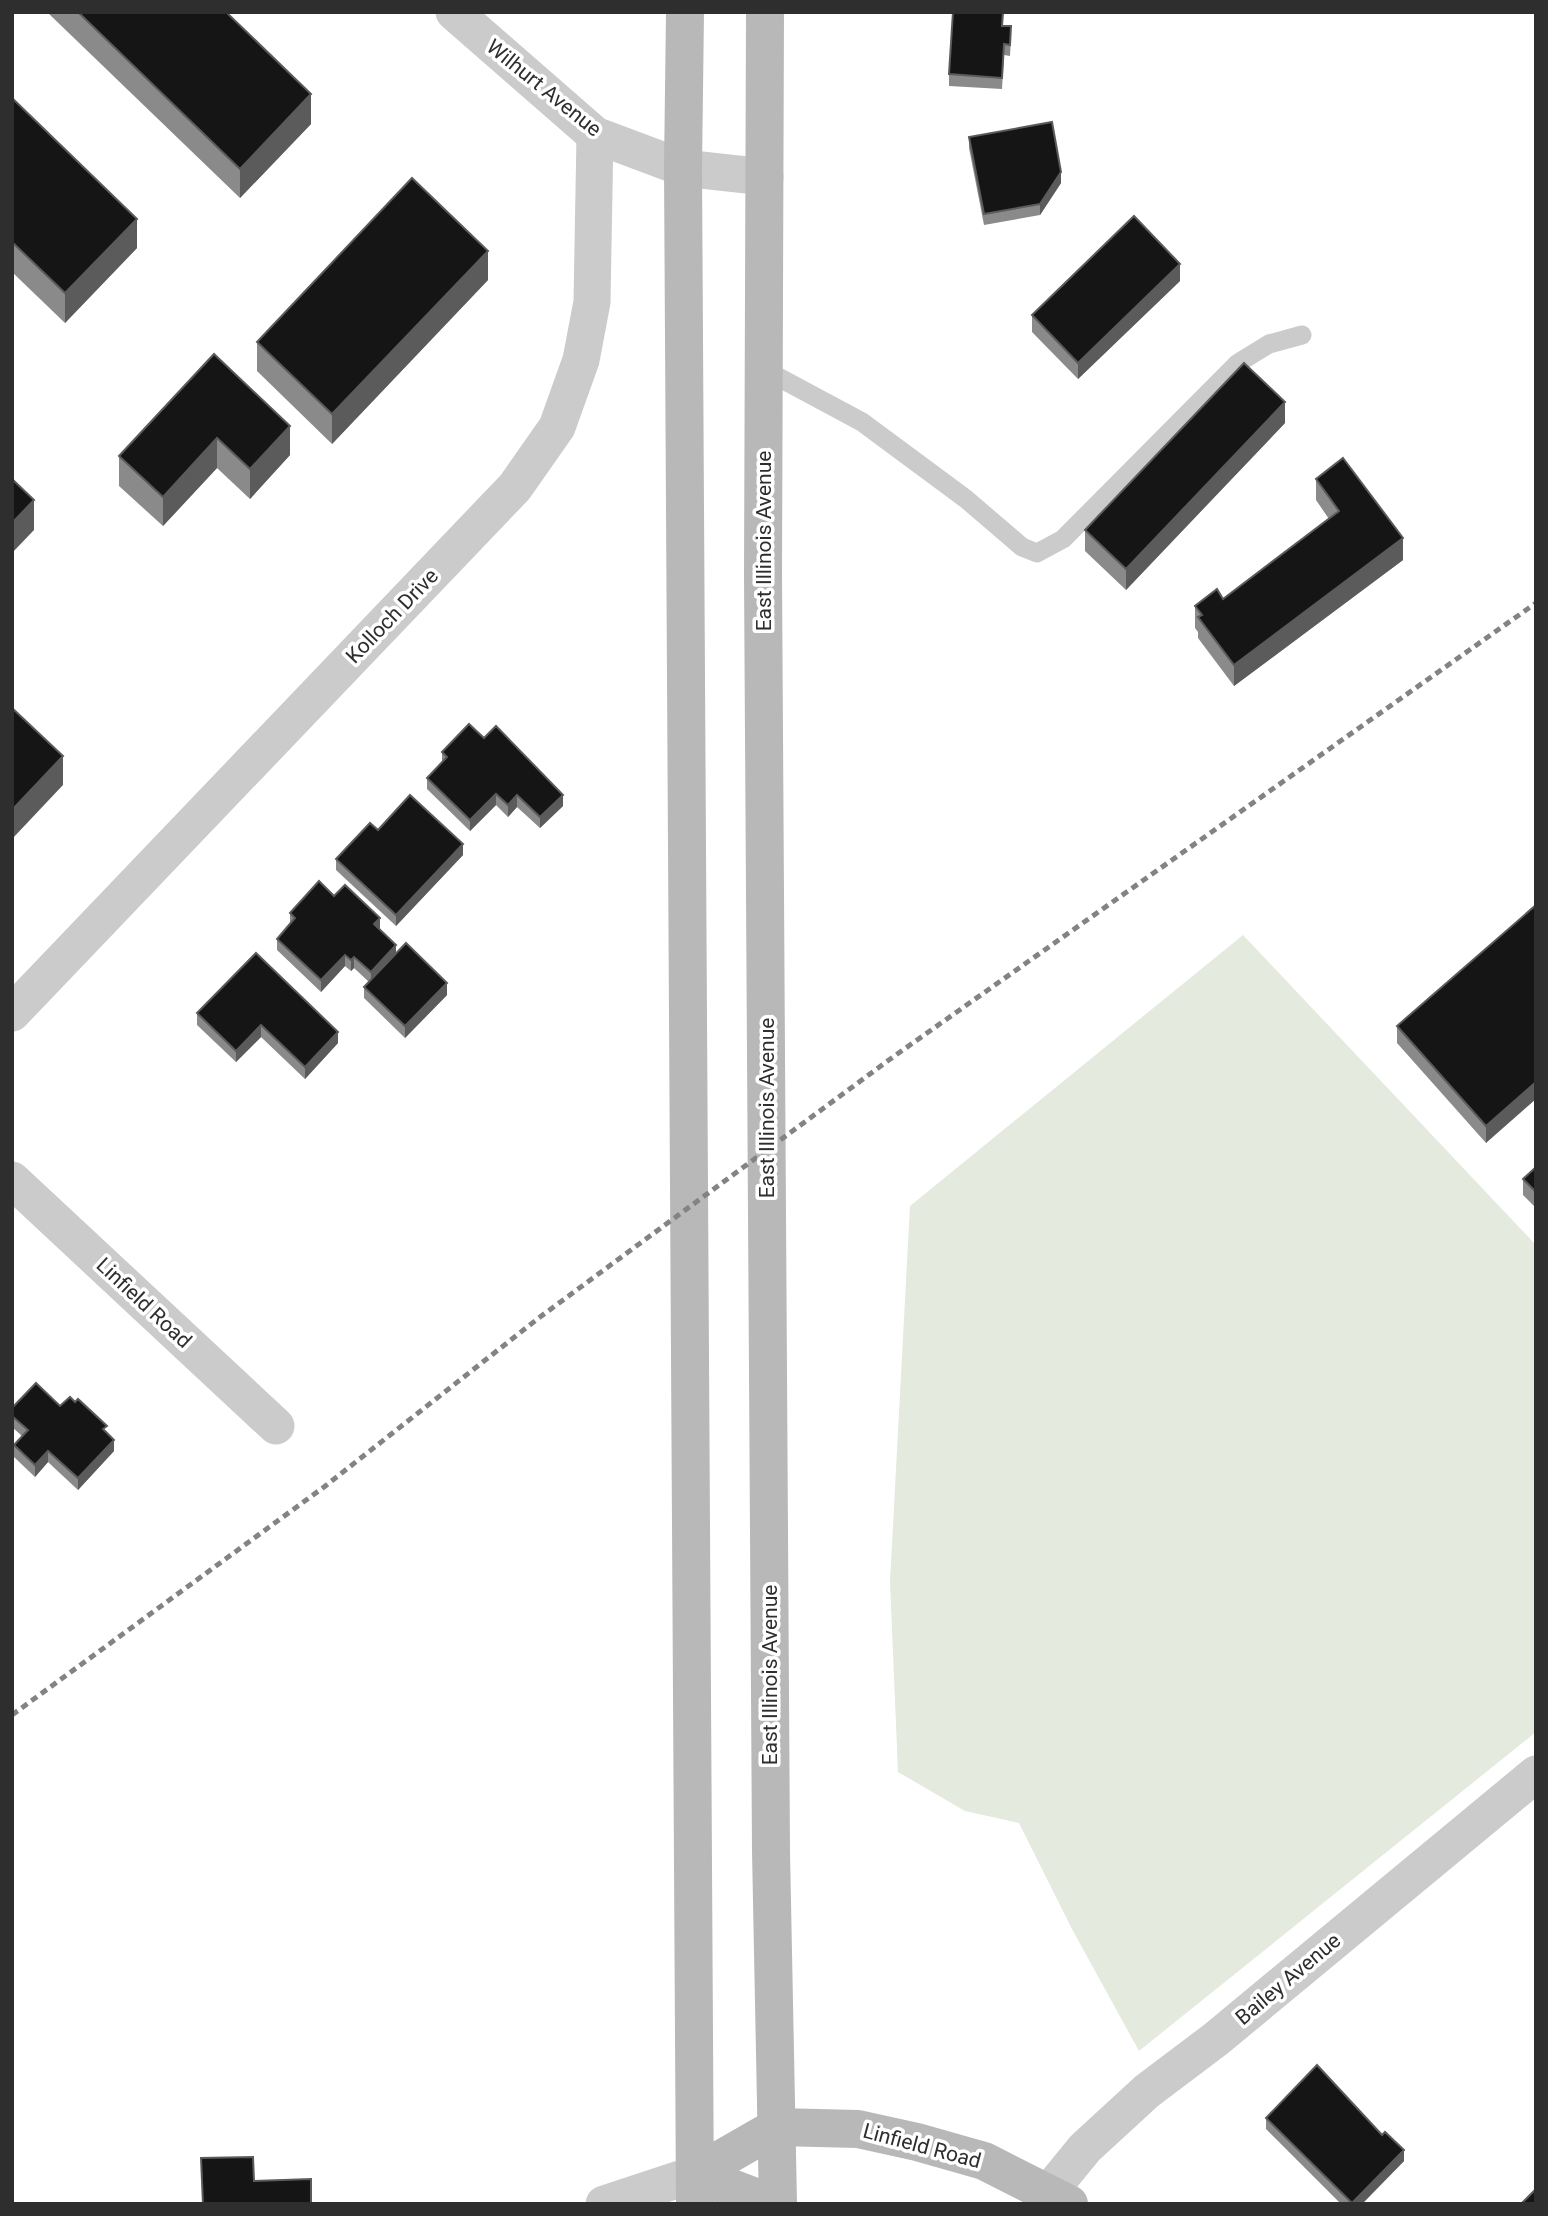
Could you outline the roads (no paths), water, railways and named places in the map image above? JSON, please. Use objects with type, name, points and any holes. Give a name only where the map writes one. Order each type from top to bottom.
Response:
[{"type":"main road","points":[[685,12],[682,168],[695,2189]]},
{"type":"main road","name":"East Illinois Avenue","points":[[765,12],[763,369],[771,1851],[776,2204]]},
{"type":"main road","points":[[695,2189],[776,2127]]},
{"type":"main road","name":"Linfield Road","points":[[776,2127],[858,2129],[917,2142],[984,2161],[1059,2198]]},
{"type":"main road","points":[[695,2189],[776,2204]]},
{"type":"street","name":"Wilhurt Avenue","points":[[454,12],[595,135],[682,168],[765,177]]},
{"type":"street","name":"Kolloch Drive","points":[[12,1013],[515,487],[557,427],[582,360],[592,302],[595,135]]},
{"type":"street","name":"Linfield Road","points":[[12,1180],[276,1426]]},
{"type":"street","name":"Bailey Avenue","points":[[1059,2198],[1084,2148],[1147,2091],[1216,2039],[1536,1774]]},
{"type":"street","points":[[604,2204],[695,2189]]},
{"type":"lane","points":[[763,369],[862,422],[966,499],[1022,547],[1037,553],[1063,539],[1238,363],[1269,344],[1303,335]]},
{"type":"railway","points":[[12,1715],[324,1487],[540,1317],[893,1057],[1536,603]]}]
